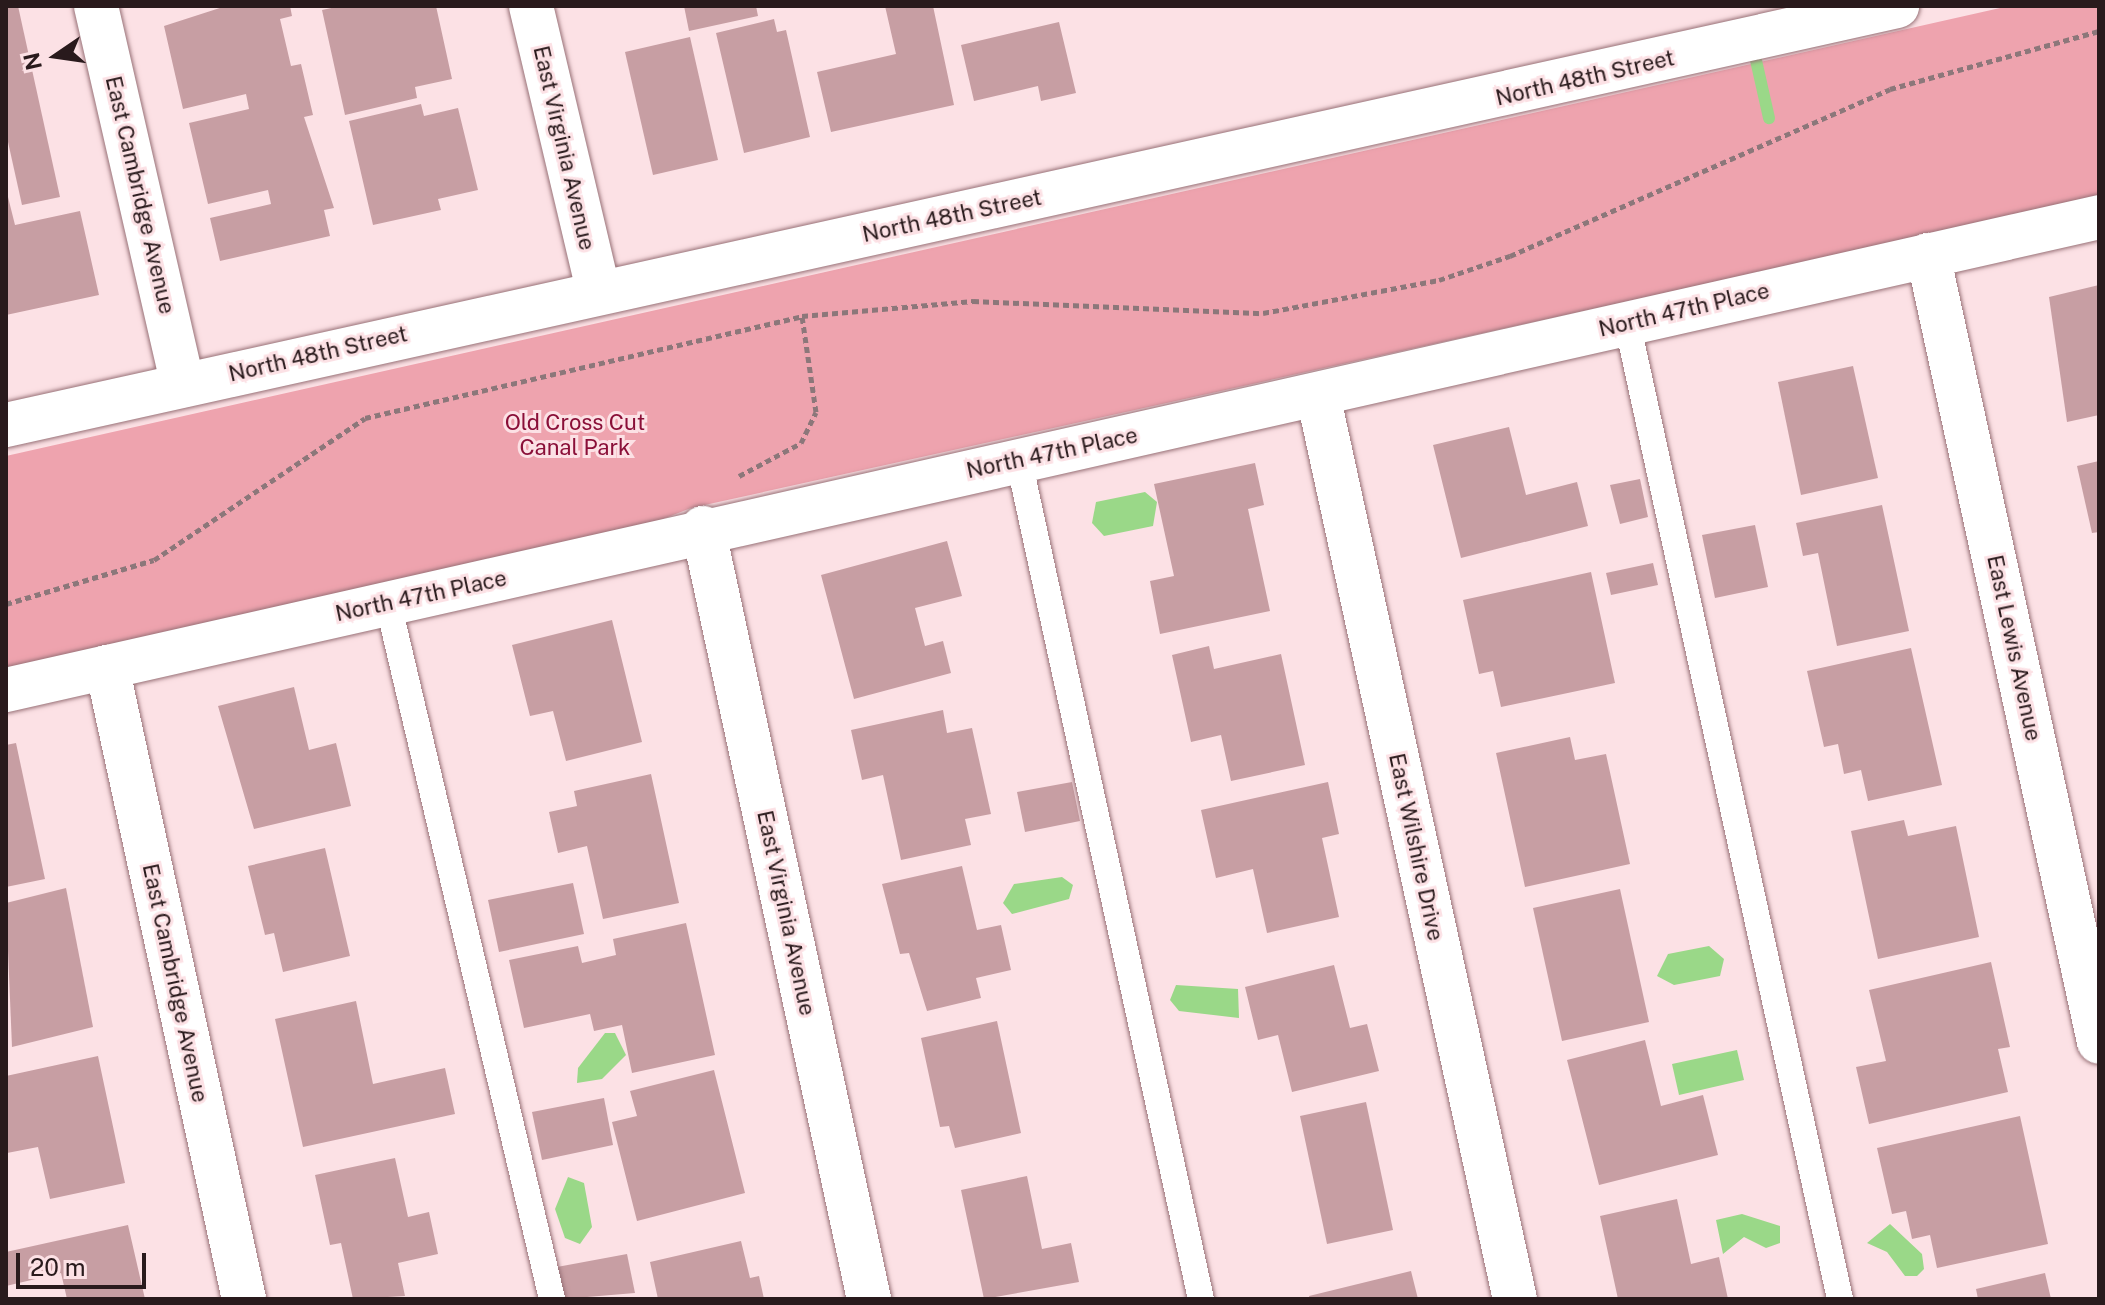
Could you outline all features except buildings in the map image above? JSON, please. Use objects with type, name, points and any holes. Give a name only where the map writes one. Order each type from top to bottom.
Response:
[{"type":"street","name":"East Cambridge Avenue","points":[[96,6],[183,385]]},
{"type":"street","name":"East Virginia Avenue","points":[[531,6],[598,290]]},
{"type":"street","name":"North 48th Street","points":[[6,425],[1838,13],[1897,6]]},
{"type":"street","name":"North 47th Place","points":[[6,690],[703,528],[1318,395],[1627,322],[2099,217]]},
{"type":"street","name":"East Lewis Avenue","points":[[1928,255],[2099,1042]]},
{"type":"street","name":"East Wilshire Drive","points":[[1318,395],[1515,1299]]},
{"type":"street","name":"East Virginia Avenue","points":[[703,528],[869,1299]]},
{"type":"street","name":"East Cambridge Avenue","points":[[107,667],[244,1299]]},
{"type":"lane","points":[[1627,322],[1840,1299]]},
{"type":"lane","points":[[1019,461],[1201,1299]]},
{"type":"lane","points":[[388,603],[552,1299]]},
{"type":"path","points":[[6,604],[154,560],[365,418],[802,316],[973,301],[1263,313],[1439,280],[1510,256],[1890,89],[2099,31]]},
{"type":"path","points":[[731,479],[801,443],[816,412],[802,316]]},
{"type":"green space","name":"Old Cross Cut Canal Park","points":[[2009,6],[2099,6],[2099,197],[691,508],[640,528],[6,669],[6,456]]},
{"type":"shaded area","points":[[1145,492],[1157,502],[1153,526],[1104,536],[1092,523],[1096,502]]},
{"type":"shaded area","points":[[1062,877],[1073,885],[1069,899],[1012,914],[1003,903],[1014,884]]},
{"type":"shaded area","points":[[1709,946],[1724,959],[1720,976],[1674,985],[1657,976],[1668,954]]},
{"type":"shaded area","points":[[1176,985],[1238,989],[1239,1018],[1179,1011],[1170,1000]]},
{"type":"shaded area","points":[[605,1033],[615,1033],[626,1055],[602,1079],[577,1083],[578,1068]]},
{"type":"shaded area","points":[[1737,1050],[1744,1080],[1679,1095],[1672,1064]]},
{"type":"shaded area","points":[[568,1177],[584,1183],[592,1227],[580,1244],[565,1238],[555,1209]]},
{"type":"shaded area","points":[[1742,1214],[1780,1226],[1780,1243],[1766,1248],[1744,1237],[1723,1254],[1716,1220]]},
{"type":"shaded area","points":[[1890,1224],[1922,1254],[1924,1269],[1917,1276],[1905,1276],[1887,1252],[1867,1243]]},
{"type":"waterway","points":[[1753,47],[1769,118]]}]
